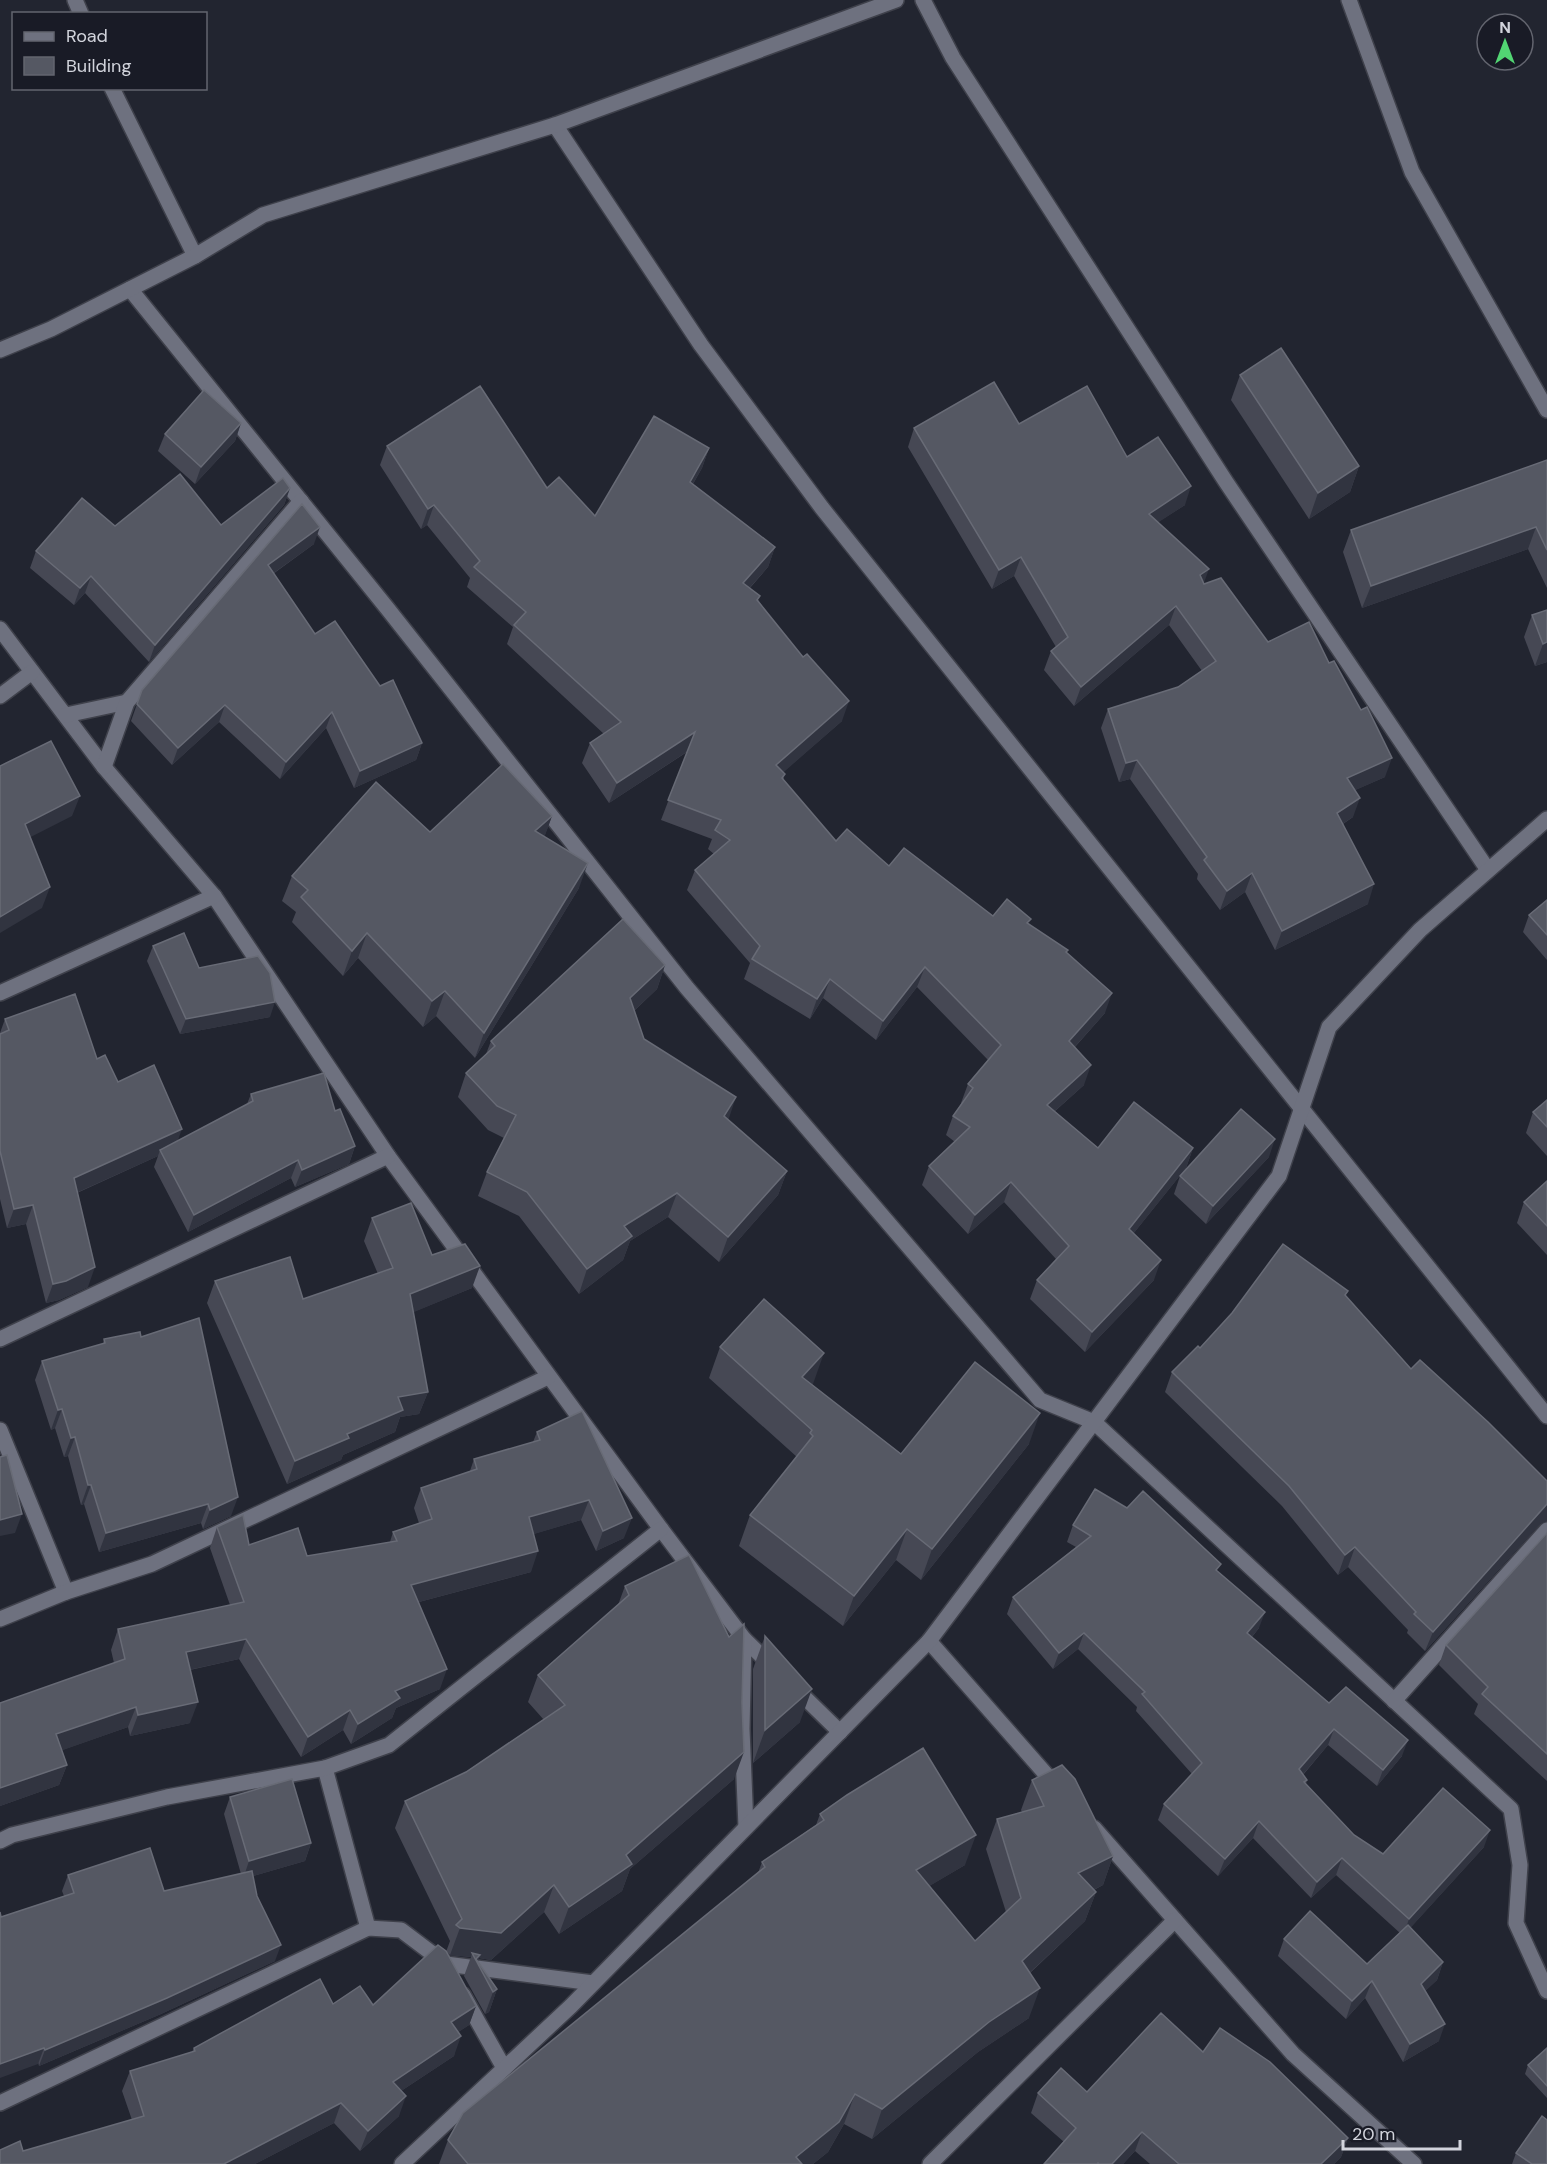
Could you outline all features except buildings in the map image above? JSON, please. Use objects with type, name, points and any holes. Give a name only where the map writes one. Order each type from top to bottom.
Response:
[{"type":"street","points":[[0,350],[51,329],[195,256],[263,215],[555,125],[896,0]]},
{"type":"street","points":[[923,0],[953,58],[1226,482],[1488,870]]},
{"type":"street","points":[[1349,0],[1412,172],[1547,410]]},
{"type":"street","points":[[113,90],[195,256]]},
{"type":"street","points":[[555,125],[702,345],[822,508],[1547,1416]]},
{"type":"street","points":[[130,289],[687,988],[1040,1400],[1094,1422],[1511,1809],[1520,1865],[1516,1923],[1547,1991]]},
{"type":"street","points":[[105,767],[127,702],[301,501]]},
{"type":"street","points":[[0,629],[105,767],[214,896],[388,1156],[548,1377],[744,1639],[840,1732]]},
{"type":"street","points":[[0,696],[32,672]]},
{"type":"street","points":[[66,715],[127,702]]},
{"type":"street","points":[[402,2164],[593,1983],[929,1641],[1279,1176],[1329,1027],[1420,930],[1546,822]]},
{"type":"street","points":[[0,993],[214,896]]},
{"type":"street","points":[[0,1339],[388,1156]]},
{"type":"street","points":[[0,1619],[66,1592],[152,1564],[548,1377]]},
{"type":"street","points":[[0,1430],[66,1592]]},
{"type":"street","points":[[0,1841],[12,1835],[166,1797],[325,1768],[389,1745],[661,1529]]},
{"type":"street","points":[[1394,1701],[1547,1530]]},
{"type":"street","points":[[744,1639],[742,1729],[746,1827]]},
{"type":"street","points":[[929,1641],[1072,1803]]},
{"type":"street","points":[[325,1768],[368,1928]]},
{"type":"street","points":[[1088,1821],[1293,2054],[1414,2164]]},
{"type":"street","points":[[930,2164],[1175,1920]]},
{"type":"street","points":[[0,2103],[368,1928],[401,1930],[446,1964],[504,2068]]},
{"type":"street","points":[[446,1964],[593,1983]]}]
